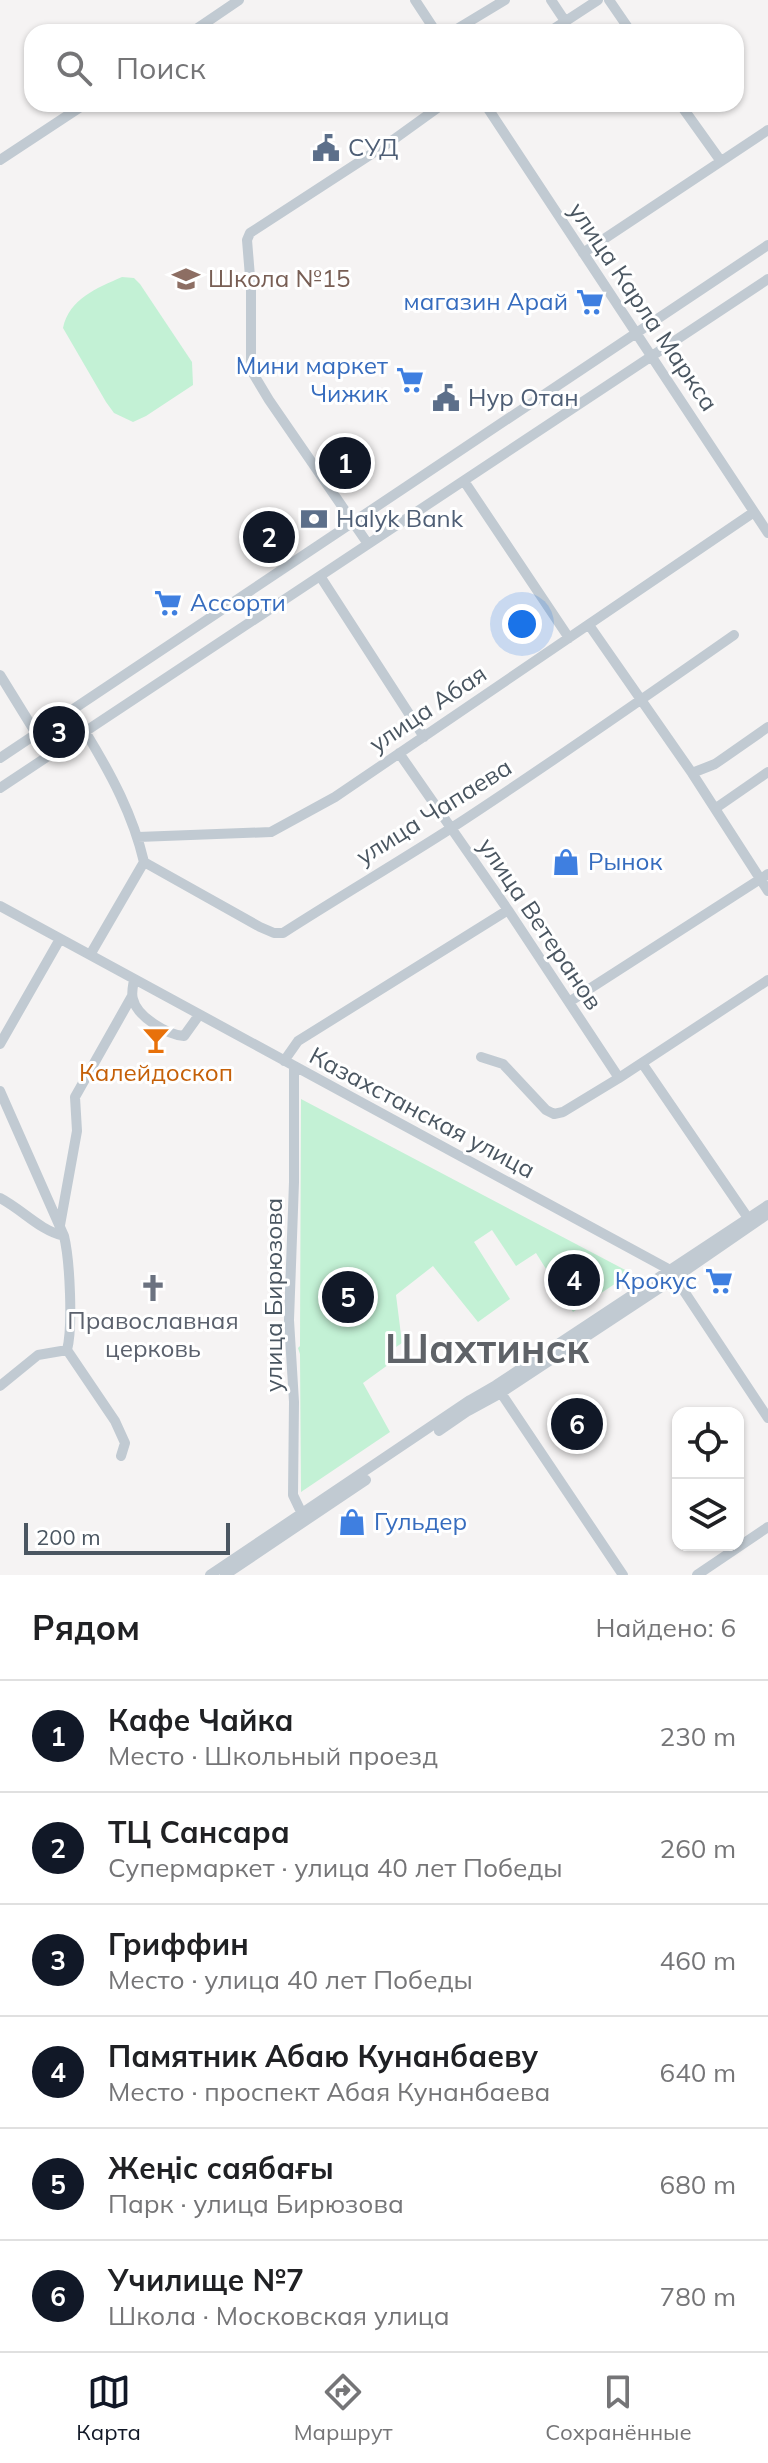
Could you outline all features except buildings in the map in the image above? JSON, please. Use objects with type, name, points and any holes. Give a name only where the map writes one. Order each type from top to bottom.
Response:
[{"type":"street","points":[[204,24],[239,0]]},
{"type":"street","points":[[415,0],[431,24]]},
{"type":"street","points":[[465,24],[505,0]]},
{"type":"street","points":[[551,0],[565,21]]},
{"type":"street","points":[[561,24],[598,0]]},
{"type":"street","points":[[609,0],[626,24]]},
{"type":"street","points":[[0,160],[73,112]]},
{"type":"street","points":[[368,544],[251,370],[251,289],[247,240],[250,233],[432,112]]},
{"type":"street","name":"улица Карла Маркса","points":[[490,112],[768,533]]},
{"type":"street","points":[[686,112],[720,160]]},
{"type":"street","points":[[583,253],[768,130]]},
{"type":"street","points":[[0,758],[768,245]]},
{"type":"street","points":[[0,788],[768,279]]},
{"type":"street","points":[[464,481],[569,638]]},
{"type":"street","name":"улица Абая","points":[[138,837],[271,832],[335,797],[754,512]]},
{"type":"street","points":[[320,576],[424,737]]},
{"type":"street","points":[[589,625],[764,877],[768,891]]},
{"type":"street","name":"улица Чапаева","points":[[144,862],[260,927],[283,933],[451,828],[734,635]]},
{"type":"street","points":[[0,675],[50,756]]},
{"type":"street","points":[[692,773],[715,764],[768,727]]},
{"type":"street","points":[[86,733],[119,791],[138,837],[144,862],[90,955]]},
{"type":"street","name":"улица Ветеранов","points":[[399,753],[619,1078]]},
{"type":"street","points":[[716,808],[768,772]]},
{"type":"street","points":[[569,1002],[764,877]]},
{"type":"street","name":"Казахстанская улица","points":[[0,906],[673,1274],[768,1418]]},
{"type":"street","points":[[289,1064],[298,1041],[508,910]]},
{"type":"street","points":[[0,1044],[60,939]]},
{"type":"street","points":[[62,1231],[77,1131],[75,1097],[132,996],[134,980]]},
{"type":"street","points":[[481,1057],[503,1064],[546,1110],[554,1114],[563,1112],[768,980]]},
{"type":"street","points":[[132,996],[136,1007],[146,1018],[178,1036],[189,1032],[199,1015]]},
{"type":"street","points":[[642,1063],[748,1218]]},
{"type":"street","name":"улица Бирюзова","points":[[289,1064],[294,1182],[289,1320],[294,1402],[293,1495],[304,1518]]},
{"type":"street","points":[[0,1091],[62,1231],[68,1255],[70,1334],[67,1350],[115,1421],[125,1443],[121,1456]]},
{"type":"street","points":[[0,1198],[16,1206],[50,1233],[62,1231]]},
{"type":"street","points":[[673,1274],[768,1205]]},
{"type":"street","points":[[225,1575],[470,1400],[499,1389],[768,1214]]},
{"type":"street","points":[[0,1386],[38,1355],[67,1350]]},
{"type":"street","points":[[499,1389],[623,1575]]},
{"type":"street","points":[[210,1575],[304,1518]]},
{"type":"street","points":[[697,1575],[768,1527]]},
{"type":"green space","points":[[122,277],[134,278],[140,284],[192,362],[193,385],[133,422],[114,413],[63,328],[71,309],[78,302],[94,290]]},
{"type":"green space","points":[[301,1099],[631,1273],[573,1312],[536,1253],[516,1266],[492,1230],[474,1242],[510,1299],[478,1322],[433,1266],[396,1295],[402,1343],[387,1353],[392,1362],[363,1383],[390,1432],[301,1492],[298,1348]]},
{"type":"place","name":"СУД","points":[[326,148]]},
{"type":"place","name":"Школа №15","points":[[186,279]]},
{"type":"place","name":"магазин Арай","points":[[590,302]]},
{"type":"place","name":"Мини маркет Чижик","points":[[410,380]]},
{"type":"place","name":"Нур Отан","points":[[446,398]]},
{"type":"place","name":"Кафе Чайка","points":[[345,463]]},
{"type":"place","name":"Halyk Bank","points":[[314,519]]},
{"type":"place","name":"ТЦ Сансара","points":[[269,537]]},
{"type":"place","name":"Ассорти","points":[[168,603]]},
{"type":"place","name":"Гриффин","points":[[59,732]]},
{"type":"place","name":"Рынок","points":[[566,862]]},
{"type":"place","name":"Калейдоскоп","points":[[156,1040]]},
{"type":"place","name":"Памятник Абаю Кунанбаеву","points":[[574,1280]]},
{"type":"place","name":"Крокус","points":[[719,1281]]},
{"type":"place","name":"Православная церковь","points":[[153,1288]]},
{"type":"place","name":"Жеңіс саябағы","points":[[348,1297]]},
{"type":"place","name":"Училище №7","points":[[577,1424]]},
{"type":"place","name":"Гульдер","points":[[352,1522]]},
{"type":"district","name":"Шахтинск","points":[[487,1349]]}]
